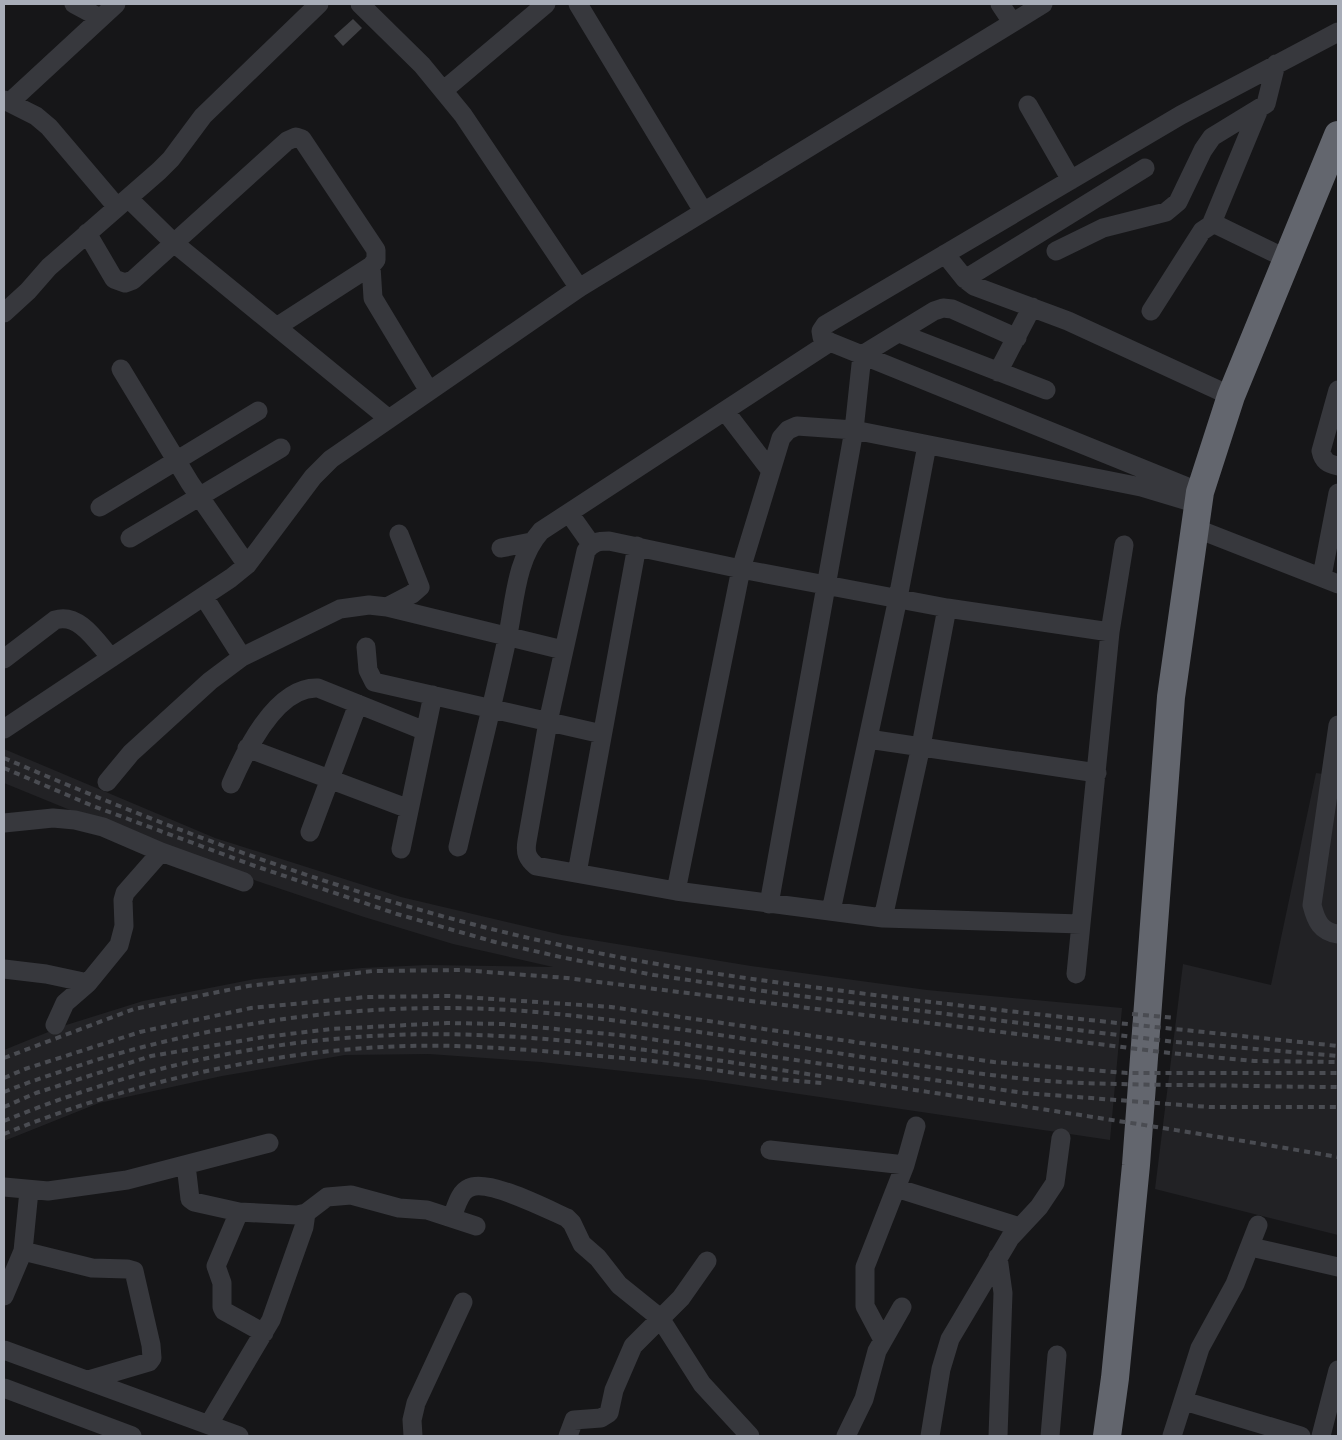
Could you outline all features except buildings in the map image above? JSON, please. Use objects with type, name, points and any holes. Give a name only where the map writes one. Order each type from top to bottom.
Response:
[{"type":"highway","points":[[1107,1436],[1115,1378],[1136,1164],[1171,697],[1198,508],[1230,396],[1338,135]]},
{"type":"street","points":[[74,4],[100,18]]},
{"type":"street","points":[[116,4],[7,101],[36,116],[123,202],[389,418]]},
{"type":"street","points":[[4,312],[28,291],[48,267],[171,159],[203,116],[319,4]]},
{"type":"street","points":[[360,4],[422,65],[444,90],[463,115],[580,288]]},
{"type":"street","points":[[444,90],[546,4]]},
{"type":"street","points":[[578,4],[703,211]]},
{"type":"street","points":[[1000,4],[1012,22]]},
{"type":"street","points":[[4,729],[204,597],[247,564],[313,476],[331,459],[389,418],[580,288],[1043,4]]},
{"type":"street","points":[[1338,32],[1181,115],[824,325],[821,331],[822,337],[830,342],[1198,508],[1330,580],[1338,493]]},
{"type":"street","points":[[1056,251],[1103,228],[1166,212],[1173,208],[1178,202],[1203,150],[1212,137],[1266,104],[1270,96],[1276,64]]},
{"type":"street","points":[[1028,105],[1071,180]]},
{"type":"street","points":[[1211,225],[1259,109]]},
{"type":"street","points":[[87,233],[114,278],[125,283],[133,280],[287,140],[296,137],[302,139],[376,250],[376,260],[371,266],[278,326]]},
{"type":"street","points":[[965,279],[1146,168]]},
{"type":"street","points":[[1151,311],[1202,231],[1211,225],[1217,225],[1287,259]]},
{"type":"street","points":[[945,254],[965,279],[982,289],[1068,321],[1230,396]]},
{"type":"street","points":[[371,266],[373,298],[429,391]]},
{"type":"street","points":[[998,372],[1032,307]]},
{"type":"street","points":[[862,355],[934,311],[944,308],[952,309],[1017,338]]},
{"type":"street","points":[[899,333],[1046,390]]},
{"type":"street","points":[[458,847],[508,638],[523,559],[531,542],[541,531],[830,342]]},
{"type":"street","points":[[770,904],[854,430],[862,355]]},
{"type":"street","points":[[121,369],[200,497],[247,564]]},
{"type":"street","points":[[1338,390],[1321,451],[1322,458],[1338,466]]},
{"type":"street","points":[[100,507],[176,459],[258,411]]},
{"type":"street","points":[[725,411],[770,472]]},
{"type":"street","points":[[676,891],[740,569],[781,438],[788,430],[797,426],[854,430],[1141,487],[1198,508]]},
{"type":"street","points":[[831,911],[898,598],[927,445]]},
{"type":"street","points":[[130,538],[281,448]]},
{"type":"street","points":[[569,513],[592,544]]},
{"type":"street","points":[[388,607],[412,594],[420,587],[399,534]]},
{"type":"street","points":[[1081,924],[883,918],[770,904],[676,891],[536,866],[528,859],[525,852],[548,722],[586,551],[592,544],[598,541],[610,541],[637,546],[740,569],[948,608],[1110,632]]},
{"type":"street","points":[[501,548],[531,542]]},
{"type":"street","points":[[1076,974],[1110,632],[1124,545]]},
{"type":"street","points":[[577,873],[637,546]]},
{"type":"street","points":[[204,597],[242,657]]},
{"type":"street","points":[[108,782],[131,753],[210,681],[242,657],[340,609],[355,606],[388,607],[563,650]]},
{"type":"street","points":[[883,918],[921,746],[948,608]]},
{"type":"street","points":[[4,659],[55,620],[62,618],[77,622],[111,658]]},
{"type":"street","points":[[366,647],[368,670],[374,682],[602,734]]},
{"type":"street","points":[[230,784],[247,748],[288,698],[301,690],[318,688],[425,731]]},
{"type":"street","points":[[401,850],[433,695]]},
{"type":"street","points":[[310,832],[358,704]]},
{"type":"street","points":[[1338,725],[1312,906],[1319,924],[1326,931],[1338,934]]},
{"type":"street","points":[[868,739],[1096,773]]},
{"type":"street","points":[[247,748],[409,809]]},
{"type":"street","points":[[4,823],[53,818],[75,820],[103,827],[161,852],[244,882]]},
{"type":"street","points":[[55,1025],[65,1003],[88,983],[118,945],[123,935],[125,893],[161,852]]},
{"type":"street","points":[[4,969],[46,974],[88,983]]},
{"type":"street","points":[[883,1340],[865,1306],[865,1267],[905,1165],[916,1126]]},
{"type":"street","points":[[930,1436],[941,1369],[950,1339],[998,1257],[1020,1227],[1039,1207],[1055,1183],[1060,1138]]},
{"type":"street","points":[[4,1187],[29,1191],[48,1191],[127,1180],[268,1143]]},
{"type":"street","points":[[770,1150],[905,1165]]},
{"type":"street","points":[[186,1165],[189,1194],[194,1202],[239,1212],[297,1215],[306,1212],[321,1200],[342,1194],[399,1208],[427,1210],[476,1226]]},
{"type":"street","points":[[452,1217],[463,1192],[476,1185],[485,1186],[526,1200],[566,1218],[572,1223],[582,1244],[598,1258],[619,1285],[660,1318],[702,1384],[750,1436]]},
{"type":"street","points":[[896,1188],[1020,1227]]},
{"type":"street","points":[[4,1296],[23,1252],[29,1191]]},
{"type":"street","points":[[239,1212],[216,1266],[222,1283],[222,1307],[224,1312],[264,1333]]},
{"type":"street","points":[[208,1424],[264,1333],[304,1227],[306,1212]]},
{"type":"street","points":[[1172,1436],[1200,1348],[1235,1284],[1258,1225]]},
{"type":"street","points":[[1250,1247],[1338,1267]]},
{"type":"street","points":[[23,1252],[92,1268],[127,1268],[134,1271],[151,1345],[152,1358],[148,1362],[88,1380]]},
{"type":"street","points":[[998,1257],[1004,1293],[998,1436]]},
{"type":"street","points":[[568,1436],[574,1420],[606,1417],[609,1413],[614,1390],[633,1346],[682,1298],[708,1261]]},
{"type":"street","points":[[413,1436],[412,1420],[416,1403],[463,1302]]},
{"type":"street","points":[[846,1436],[859,1413],[876,1351],[902,1307]]},
{"type":"street","points":[[4,1350],[239,1436]]},
{"type":"street","points":[[1050,1436],[1057,1355]]},
{"type":"street","points":[[1321,1436],[1338,1370]]},
{"type":"street","points":[[4,1388],[132,1436]]},
{"type":"street","points":[[1184,1401],[1301,1436]]},
{"type":"shaded area","points":[[4,749],[215,838],[401,897],[562,935],[751,966],[927,990],[1122,1008],[1110,1140],[705,1080],[541,1062],[429,1054],[345,1055],[222,1076],[99,1103],[4,1141],[4,1050],[63,1026],[143,1001],[255,979],[362,968],[427,965],[553,967],[453,944],[364,917],[180,855],[4,783]]},
{"type":"shaded area","points":[[1316,773],[1338,776],[1338,1235],[1155,1189],[1183,964],[1271,985]]},
{"type":"railway","points":[[4,758],[141,815],[280,866],[350,889],[493,929],[601,954],[744,978],[912,1000],[1338,1046]]},
{"type":"railway","points":[[4,768],[93,806],[255,866],[397,914],[495,942],[565,958],[654,975],[784,994],[1175,1042],[1338,1056]]},
{"type":"railway","points":[[4,1058],[134,1009],[248,986],[373,971],[461,970],[567,978],[1170,1053],[1254,1061],[1338,1062]]},
{"type":"railway","points":[[4,1078],[25,1069],[140,1032],[251,1008],[366,997],[449,996],[611,1007],[994,1062],[1127,1073],[1338,1073]]},
{"type":"railway","points":[[4,1092],[93,1061],[201,1033],[256,1023],[312,1016],[368,1010],[424,1008],[536,1012],[597,1018],[965,1072],[1044,1081],[1115,1084],[1338,1087]]},
{"type":"railway","points":[[1132,1014],[1175,1018]]},
{"type":"railway","points":[[4,1107],[36,1093],[151,1056],[264,1037],[331,1029],[447,1023],[503,1024],[629,1036],[1024,1093],[1209,1107],[1338,1107]]},
{"type":"railway","points":[[4,1121],[98,1087],[146,1073],[244,1051],[344,1038],[451,1034],[508,1036],[622,1047],[1093,1117],[1338,1157]]},
{"type":"railway","points":[[4,1134],[112,1096],[168,1080],[226,1067],[283,1057],[399,1046],[456,1046],[582,1054],[823,1083]]}]
